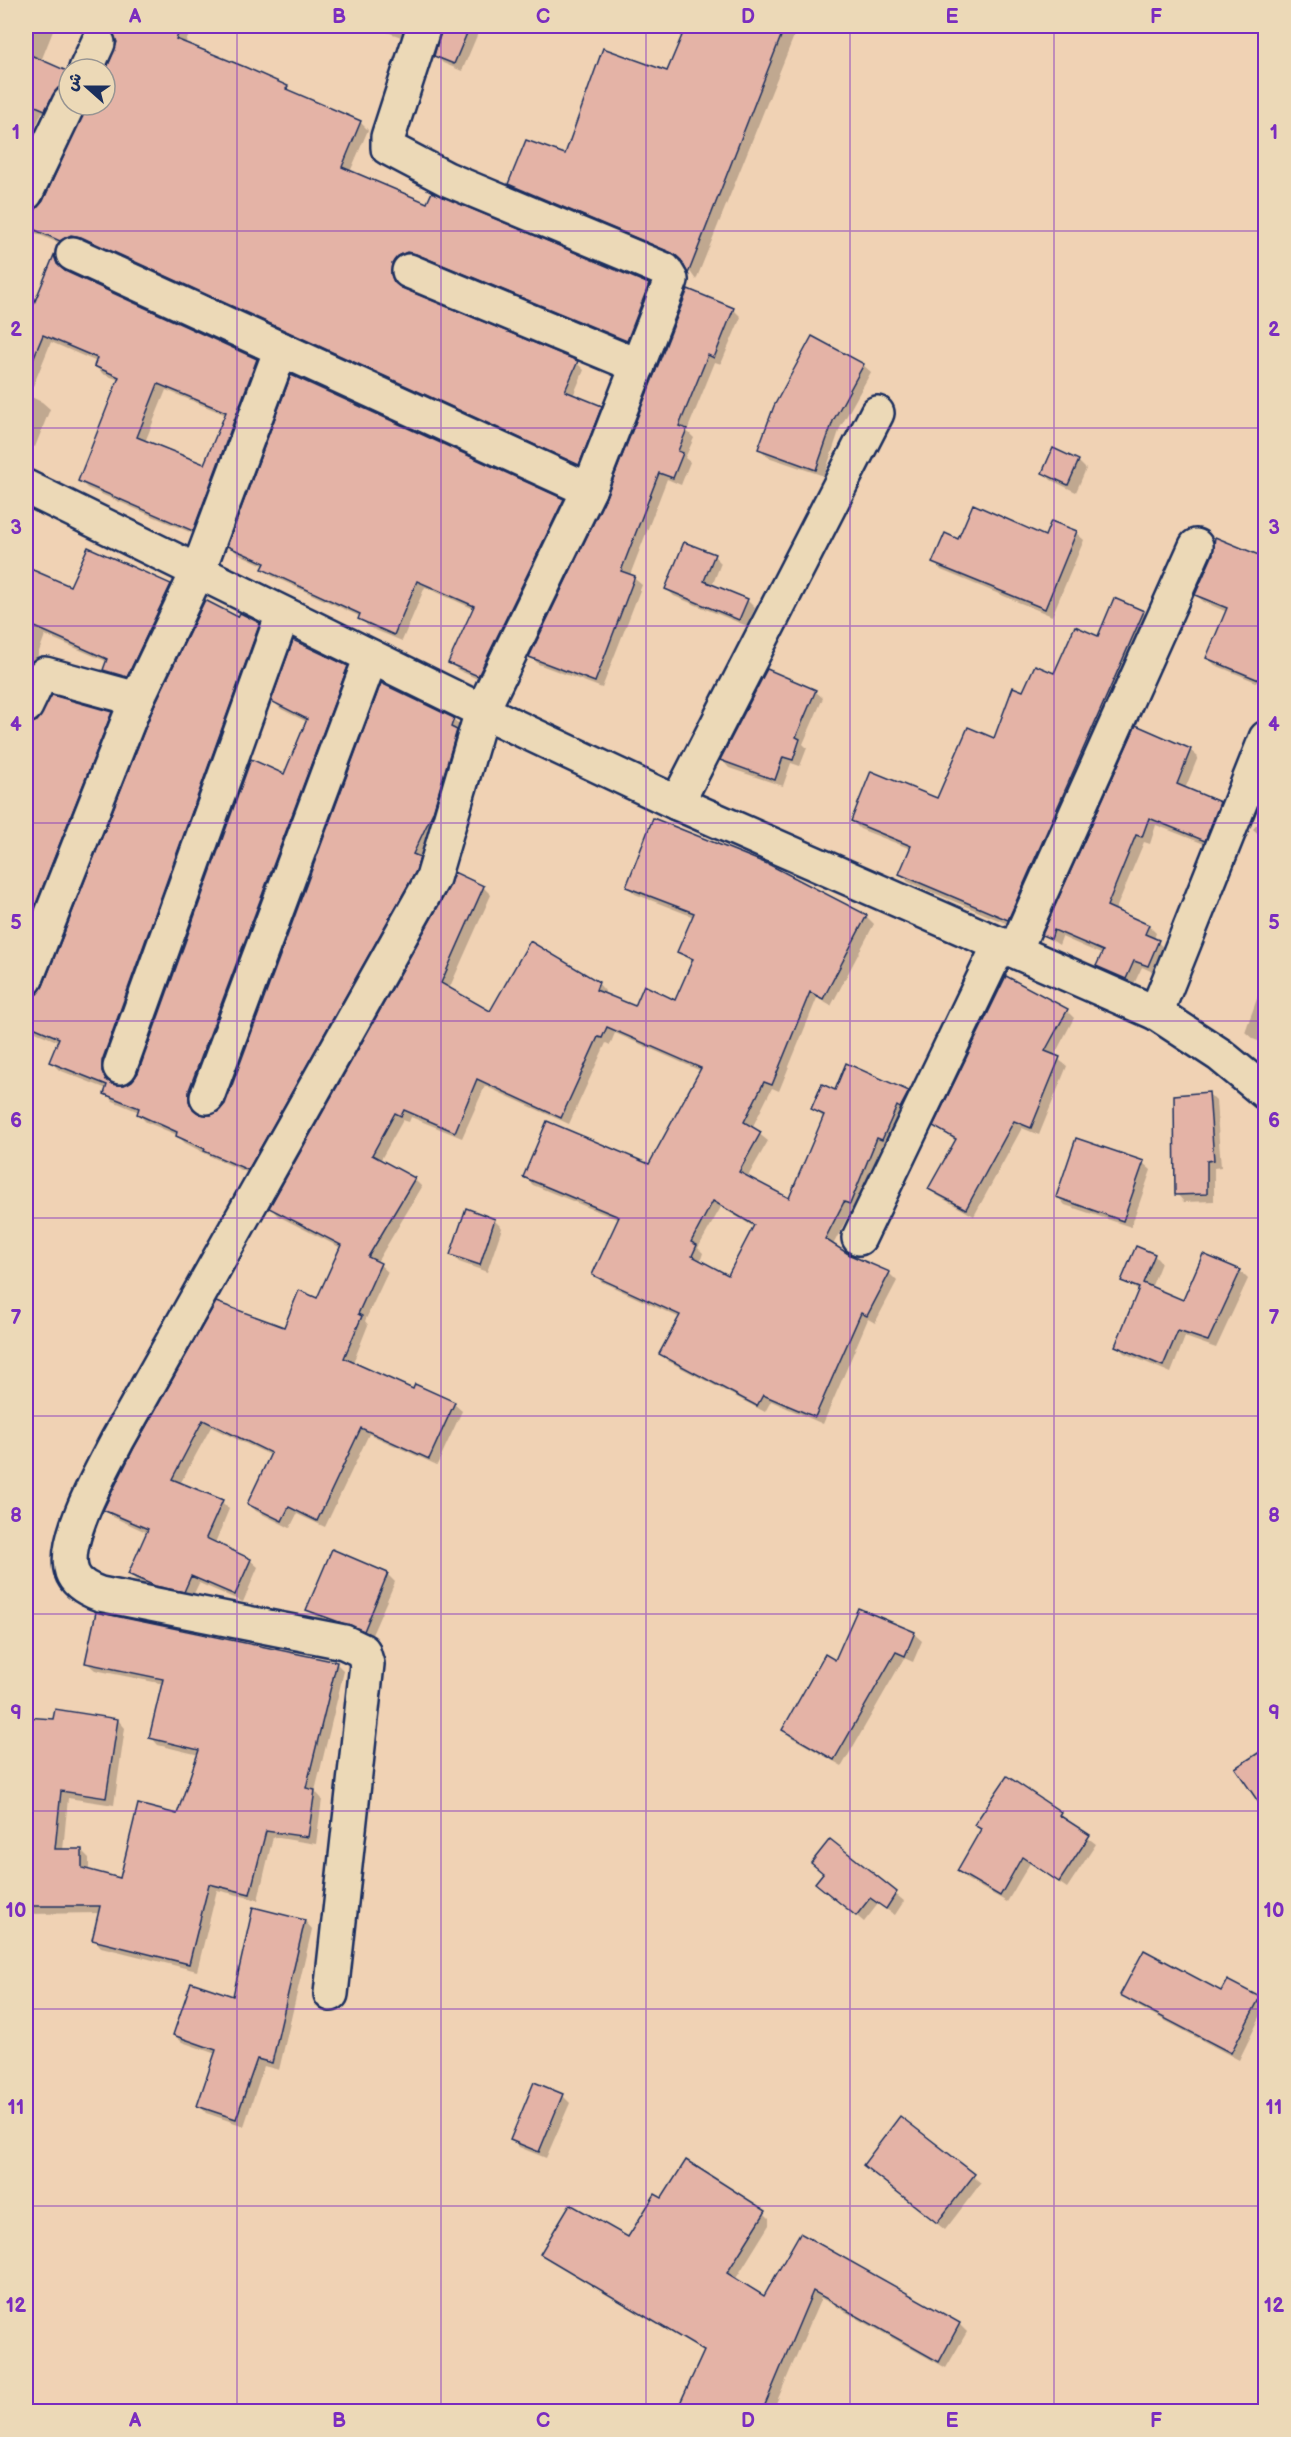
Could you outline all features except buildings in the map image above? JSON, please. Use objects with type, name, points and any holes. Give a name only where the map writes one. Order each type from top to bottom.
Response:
[{"type":"street","points":[[331,1994],[367,1664],[363,1651],[344,1642],[100,1594],[84,1588],[72,1574],[69,1558],[84,1506],[118,1439],[433,878],[482,711],[590,490],[671,279],[665,270],[447,179],[388,148],[388,137],[424,26]]},
{"type":"street","points":[[26,193],[62,117]]},
{"type":"street","points":[[74,254],[590,490]]},
{"type":"street","points":[[409,271],[638,366]]},
{"type":"street","points":[[26,979],[137,699],[198,571],[281,349]]},
{"type":"street","points":[[677,802],[877,413]]},
{"type":"street","points":[[26,487],[482,711],[677,802],[1156,1013],[1220,1055],[1266,1093]]},
{"type":"street","points":[[859,1238],[1007,947],[1197,546]]},
{"type":"street","points":[[120,1067],[283,614]]},
{"type":"street","points":[[207,1097],[371,657]]},
{"type":"street","points":[[26,706],[38,681],[45,674],[137,699]]},
{"type":"street","points":[[1156,1013],[1266,738]]}]
